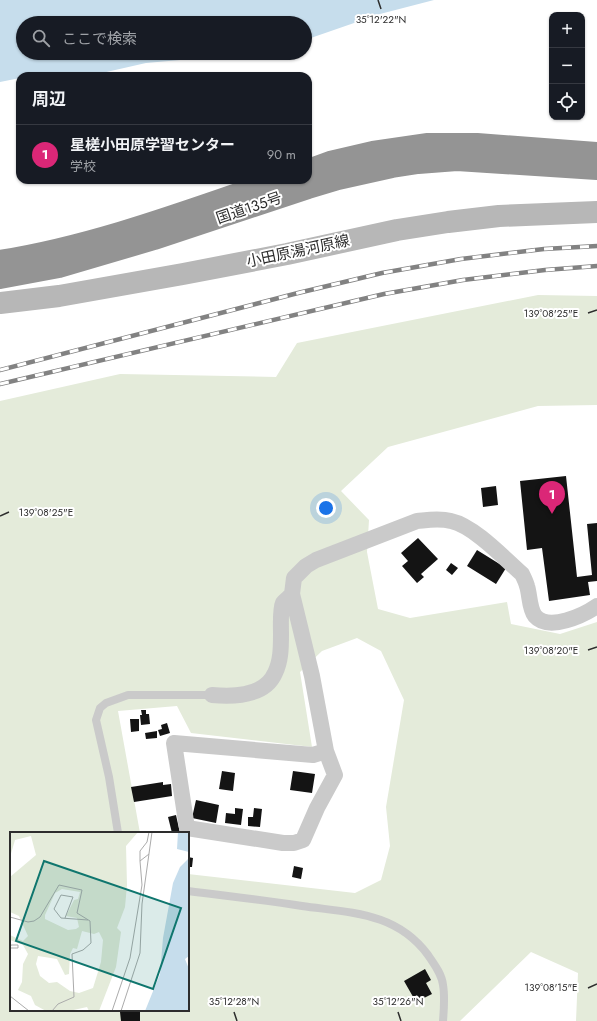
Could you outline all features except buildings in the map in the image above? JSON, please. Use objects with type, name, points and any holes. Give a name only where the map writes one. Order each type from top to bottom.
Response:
[{"type":"highway","points":[[312,169],[330,162],[373,152],[428,144],[477,144],[597,153]]},
{"type":"highway","name":"国道135号","points":[[0,278],[66,264],[162,236],[338,179],[392,167],[457,160],[597,169]]},
{"type":"highway","name":"国道135号","points":[[0,261],[38,254],[116,234],[266,184]]},
{"type":"main road","name":"小田原湯河原線","points":[[0,303],[59,296],[183,274],[287,254],[397,230],[434,224],[499,216],[597,212]]},
{"type":"street","points":[[326,751],[313,755],[174,743],[187,828],[283,843],[294,843],[303,840],[316,808],[334,775],[326,751],[312,676],[292,594],[294,578],[306,566],[316,560],[417,521],[433,519],[451,521],[467,527],[522,574],[527,585],[531,608],[536,617],[543,621],[556,623],[585,614],[597,606]]},
{"type":"street","points":[[212,695],[240,696],[255,691],[268,684],[275,674],[281,652],[281,615],[283,602],[292,594]]},
{"type":"lane","points":[[118,832],[109,777],[96,720],[100,708],[106,703],[128,695],[212,695]]},
{"type":"lane","points":[[189,891],[334,910],[377,918],[387,922],[409,935],[423,948],[439,972],[443,983],[444,994],[443,1021]]},
{"type":"green space","points":[[538,295],[597,296],[597,405],[538,406],[388,447],[341,491],[369,520],[367,552],[378,609],[410,618],[507,602],[511,624],[560,634],[597,622],[597,1021],[576,1021],[578,973],[531,952],[460,1021],[0,1021],[0,401],[120,374],[276,377],[297,343]],"holes":[[[357,638],[381,651],[404,700],[386,807],[390,846],[381,880],[355,893],[189,874],[189,1011],[10,1011],[10,832],[140,832],[118,711],[177,706],[191,733],[312,747],[300,672],[322,651]]]},
{"type":"water","points":[[0,0],[434,0],[380,14],[312,38],[312,16],[16,16],[16,60],[180,60],[146,63],[106,72],[16,72],[16,79],[0,82]]},
{"type":"railway","points":[[0,370],[298,293],[382,273],[461,259],[544,249],[597,246]]},
{"type":"railway","points":[[0,384],[384,294],[463,280],[545,270],[597,266]]},
{"type":"place","name":"星槎小田原学習センター","points":[[552,514]]}]
